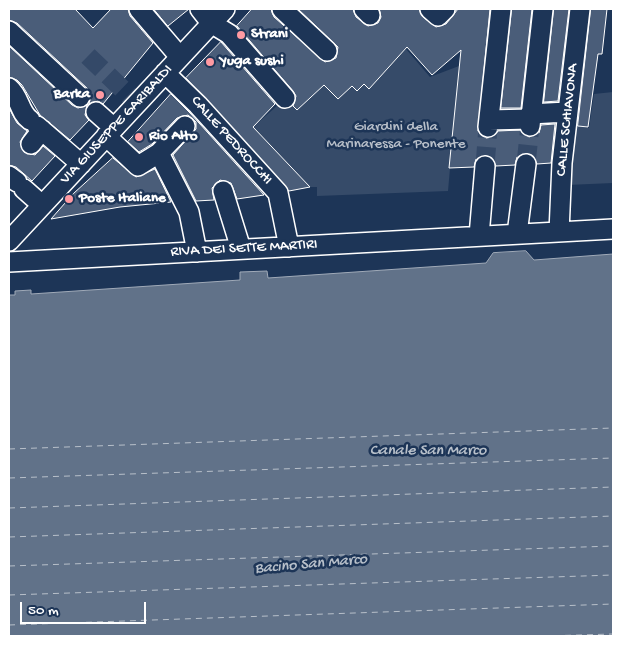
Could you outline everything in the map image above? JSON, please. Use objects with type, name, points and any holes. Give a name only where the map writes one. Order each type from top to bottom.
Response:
[{"type":"street","points":[[139,9],[180,57]]},
{"type":"street","name":"VIA GIUSEPPE GARIBALDI","points":[[9,241],[180,57],[206,16],[225,9]]},
{"type":"street","points":[[430,9],[438,16],[446,9]]},
{"type":"street","points":[[501,9],[489,124],[530,120],[567,112]]},
{"type":"street","points":[[530,120],[543,9]]},
{"type":"street","name":"CALLE SCHIAVONA","points":[[559,232],[562,163],[580,9]]},
{"type":"street","points":[[283,15],[327,51]]},
{"type":"street","points":[[206,16],[229,34],[285,98]]},
{"type":"street","points":[[9,31],[80,97]]},
{"type":"street","name":"CALLE PEDROCCHI","points":[[165,73],[198,105],[278,193],[289,247]]},
{"type":"street","points":[[9,88],[16,94],[25,116],[35,130],[81,164]]},
{"type":"street","points":[[96,112],[138,166],[158,153],[185,126]]},
{"type":"street","points":[[158,153],[188,212],[197,252]]},
{"type":"street","points":[[517,234],[526,164]]},
{"type":"street","points":[[479,236],[485,166]]},
{"type":"street","points":[[17,183],[42,205]]},
{"type":"street","points":[[223,191],[241,249]]},
{"type":"street","name":"RIVA DEI SETTE MARTIRI","points":[[9,262],[613,229]]},
{"type":"green space","name":"Giardini della Marinaressa - Ponente","points":[[406,49],[430,77],[459,66],[448,191],[317,196],[317,187],[310,187],[253,127],[286,98],[297,110],[324,85],[338,99],[352,86],[357,91],[364,84],[369,89]]},
{"type":"green space","points":[[613,92],[613,183],[567,185],[574,125],[589,128],[594,94]]},
{"type":"water","name":"Canale San Marco","points":[[526,251],[534,260],[613,254],[613,636],[9,636],[9,295],[15,295],[15,291],[31,290],[31,294],[240,280],[240,272],[267,271],[268,278],[486,263],[493,253]]},
{"type":"building","points":[[9,9],[75,9],[93,28],[111,9],[128,9],[130,16],[153,43],[103,104],[98,101],[89,104],[91,94],[88,89],[17,23],[9,20]]},
{"type":"building","points":[[154,9],[189,9],[168,26]]},
{"type":"building","points":[[252,9],[271,9],[274,17],[325,62],[336,58],[338,47],[298,9],[353,9],[356,17],[368,26],[378,23],[381,17],[379,9],[419,9],[423,17],[436,27],[446,24],[458,9],[490,9],[478,131],[486,138],[493,137],[498,131],[520,130],[529,137],[539,133],[541,125],[555,124],[551,163],[537,164],[533,155],[527,153],[517,157],[515,165],[496,166],[492,157],[485,155],[476,159],[474,167],[449,168],[461,50],[432,75],[407,47],[369,89],[364,84],[357,91],[352,86],[338,99],[324,85],[297,110],[293,106],[296,96],[293,91],[237,26]]},
{"type":"building","points":[[512,9],[532,9],[521,108],[501,108]]},
{"type":"building","points":[[554,9],[569,9],[558,101],[544,102]]},
{"type":"building","points":[[591,9],[607,9],[602,54],[598,54],[588,127],[578,126]]},
{"type":"building","points":[[221,42],[275,104],[253,127],[310,187],[289,191],[186,78]]},
{"type":"building","points":[[9,46],[72,105],[78,108],[87,105],[85,115],[89,120],[70,140],[40,115],[22,85],[17,80],[9,77]]},
{"type":"building","points":[[171,94],[264,195],[237,199],[231,183],[220,180],[212,188],[214,200],[196,201],[173,155],[196,129],[196,122],[188,115],[177,118],[152,144],[139,152],[128,142]]},
{"type":"building","points":[[9,108],[17,123],[27,131],[20,142],[24,152],[35,155],[43,146],[55,156],[32,181],[16,167],[9,165]]},
{"type":"building","points":[[113,158],[136,177],[155,169],[171,202],[120,207],[51,219],[73,194]]},
{"type":"ferry route","points":[[9,449],[613,428]]},
{"type":"ferry route","points":[[9,478],[613,458]]},
{"type":"ferry route","points":[[9,508],[613,487]]},
{"type":"ferry route","points":[[9,537],[613,516]]},
{"type":"ferry route","points":[[9,566],[613,546]]},
{"type":"ferry route","points":[[9,595],[613,575]]},
{"type":"ferry route","points":[[9,625],[613,604]]},
{"type":"ferry route","points":[[543,636],[613,634]]},
{"type":"tunnel","points":[[88,56],[137,103]]},
{"type":"tunnel","points":[[526,164],[530,126]]},
{"type":"tunnel","points":[[485,166],[488,127]]},
{"type":"place","name":"Strani","points":[[241,35]]},
{"type":"place","name":"Yuga sushi","points":[[210,62]]},
{"type":"place","name":"Barka","points":[[100,95]]},
{"type":"place","name":"Rio Alto","points":[[139,137]]},
{"type":"place","name":"Poste Italiane","points":[[69,199]]},
{"type":"water label","name":"Bacino San Marco","points":[[311,565]]}]
